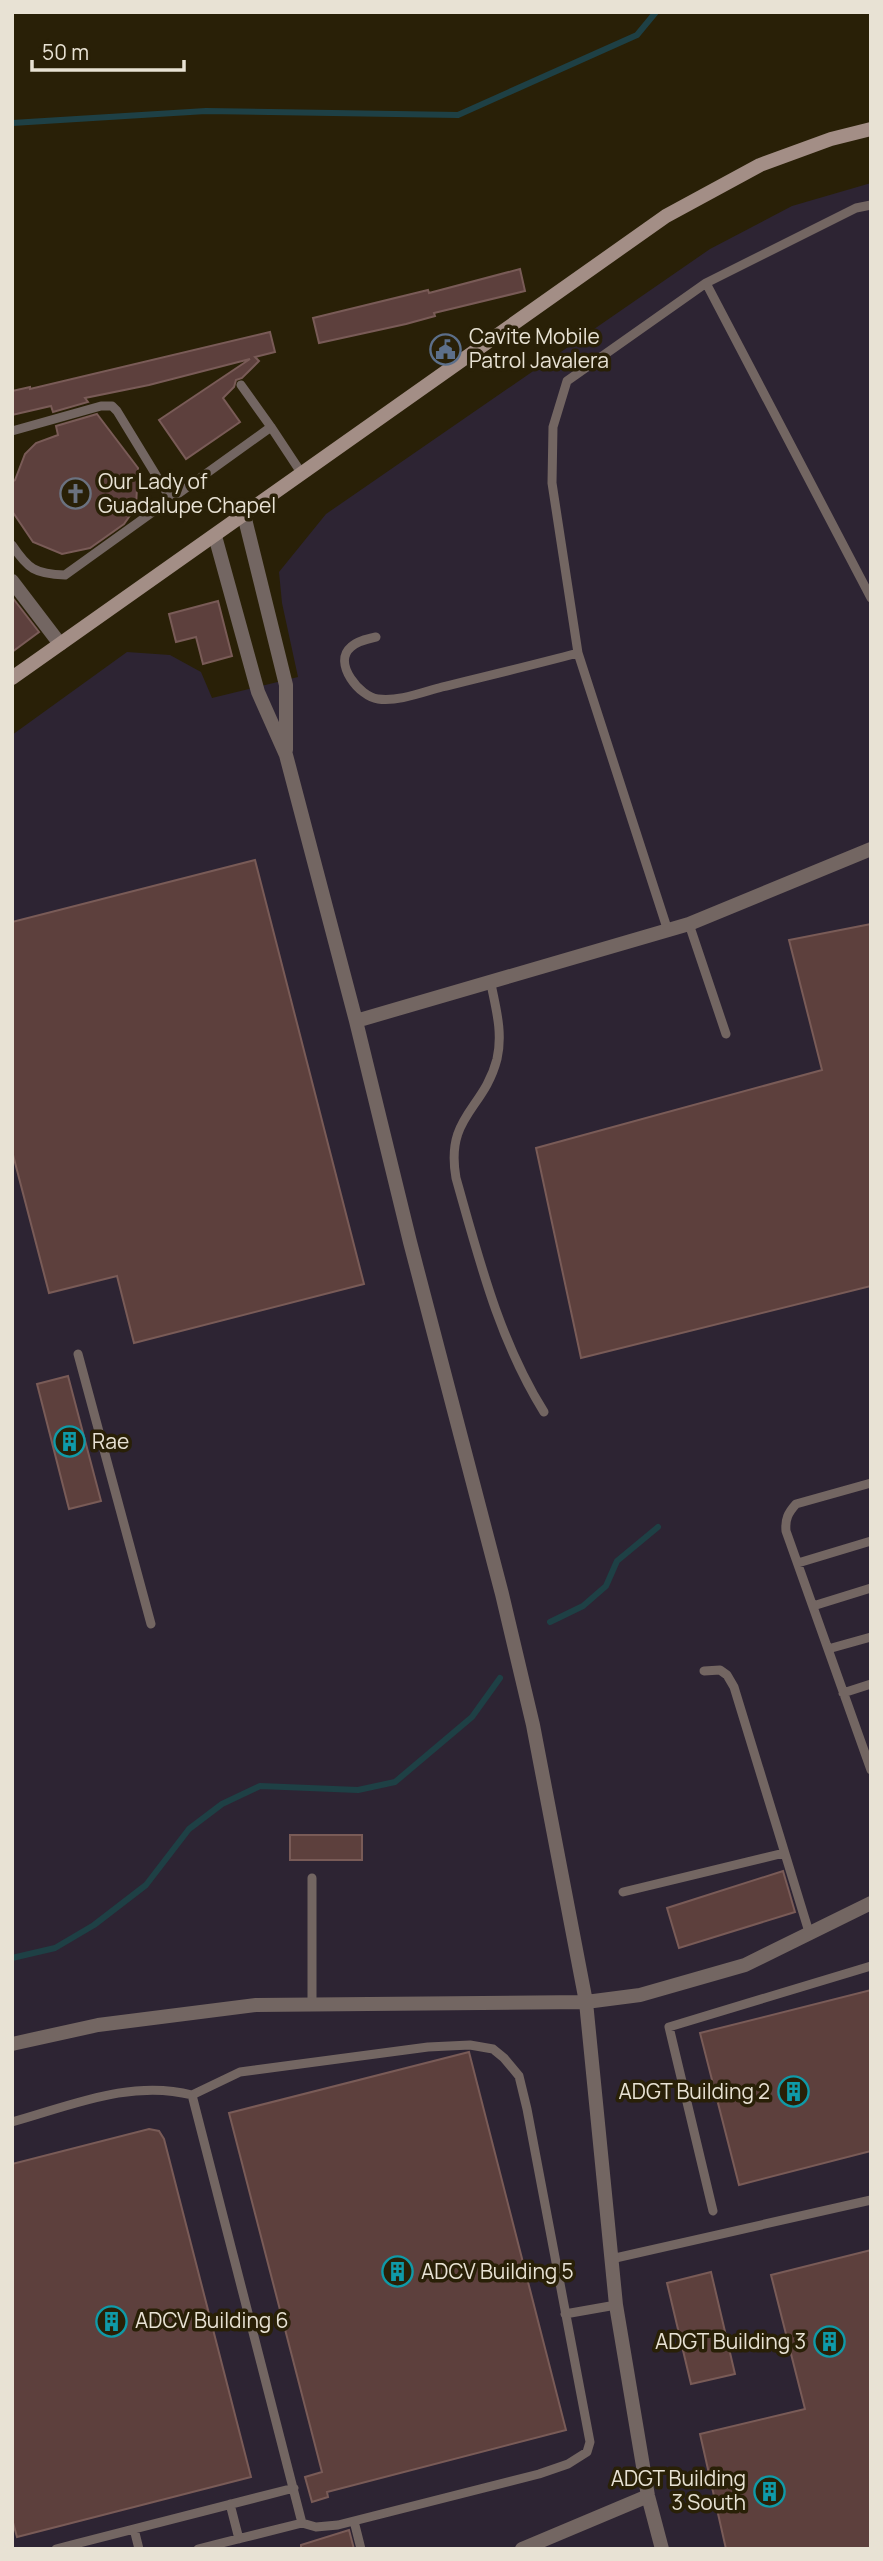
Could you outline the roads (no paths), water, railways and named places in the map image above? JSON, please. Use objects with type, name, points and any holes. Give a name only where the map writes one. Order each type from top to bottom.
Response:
[{"type":"main road","points":[[12,678],[666,216],[760,165],[831,139],[871,129]]},
{"type":"street","points":[[244,515],[286,685],[286,755]]},
{"type":"street","points":[[215,536],[258,692],[286,755],[499,1581],[533,1725],[586,2002],[616,2305],[648,2496],[662,2549]]},
{"type":"street","points":[[12,581],[60,644]]},
{"type":"street","points":[[356,1021],[491,984],[689,924],[871,849]]},
{"type":"street","points":[[12,2044],[99,2025],[256,2005],[586,2002],[640,1995],[745,1965],[871,1903]]},
{"type":"street","points":[[522,2549],[648,2496]]},
{"type":"lane","points":[[668,931],[578,653],[552,483],[553,427],[567,381],[706,283],[856,208],[871,205]]},
{"type":"lane","points":[[706,283],[871,598]]},
{"type":"lane","points":[[241,385],[302,474]]},
{"type":"lane","points":[[12,431],[101,406],[112,407],[170,498]]},
{"type":"lane","points":[[12,545],[25,564],[32,569],[46,575],[65,575],[271,428]]},
{"type":"lane","points":[[376,637],[349,647],[345,661],[354,683],[365,693],[378,699],[421,692],[578,653]]},
{"type":"lane","points":[[689,924],[726,1034]]},
{"type":"lane","points":[[491,984],[500,1027],[496,1061],[487,1086],[462,1121],[455,1140],[453,1161],[493,1308],[517,1366],[544,1412]]},
{"type":"lane","points":[[78,1354],[151,1624]]},
{"type":"lane","points":[[871,1483],[796,1504],[789,1512],[786,1522],[786,1531],[871,1770]]},
{"type":"lane","points":[[798,1563],[871,1541]]},
{"type":"lane","points":[[813,1606],[871,1588]]},
{"type":"lane","points":[[828,1649],[871,1637]]},
{"type":"lane","points":[[704,1671],[720,1670],[727,1675],[734,1687],[809,1932]]},
{"type":"lane","points":[[843,1693],[871,1684]]},
{"type":"lane","points":[[859,1736],[871,1732]]},
{"type":"lane","points":[[623,1892],[784,1853]]},
{"type":"lane","points":[[312,2003],[313,1878]]},
{"type":"lane","points":[[713,2211],[668,2026],[871,1966]]},
{"type":"lane","points":[[12,2122],[127,2090],[175,2091],[192,2095],[240,2072],[428,2047],[470,2045],[493,2049],[519,2076],[590,2442],[587,2452],[568,2464],[539,2474],[354,2521],[316,2527],[302,2523],[198,2549]]},
{"type":"lane","points":[[192,2095],[302,2523]]},
{"type":"lane","points":[[611,2259],[871,2200]]},
{"type":"lane","points":[[565,2314],[616,2305]]},
{"type":"lane","points":[[56,2549],[294,2488]]},
{"type":"lane","points":[[230,2504],[239,2539]]},
{"type":"lane","points":[[354,2521],[361,2549]]},
{"type":"lane","points":[[134,2529],[139,2549]]},
{"type":"waterway","points":[[12,123],[206,111],[458,115],[637,35],[656,12]]},
{"type":"waterway","points":[[550,1622],[583,1606],[606,1586],[617,1561],[658,1527]]},
{"type":"waterway","points":[[12,1958],[55,1948],[94,1925],[146,1885],[189,1829],[222,1804],[260,1786],[358,1790],[395,1782],[472,1717],[500,1678]]},
{"type":"place","name":"Cavite Mobile Patrol Javalera","points":[[446,349]]},
{"type":"place","name":"Our Lady of Guadalupe Chapel","points":[[75,494]]},
{"type":"place","name":"Rae","points":[[69,1442]]},
{"type":"place","name":"ADGT Building 2","points":[[793,2092]]},
{"type":"place","name":"ADCV Building 5","points":[[398,2272]]},
{"type":"place","name":"ADCV Building 6","points":[[112,2321]]},
{"type":"place","name":"ADGT Building 3","points":[[829,2342]]},
{"type":"place","name":"ADGT Building 3 South","points":[[769,2491]]}]
